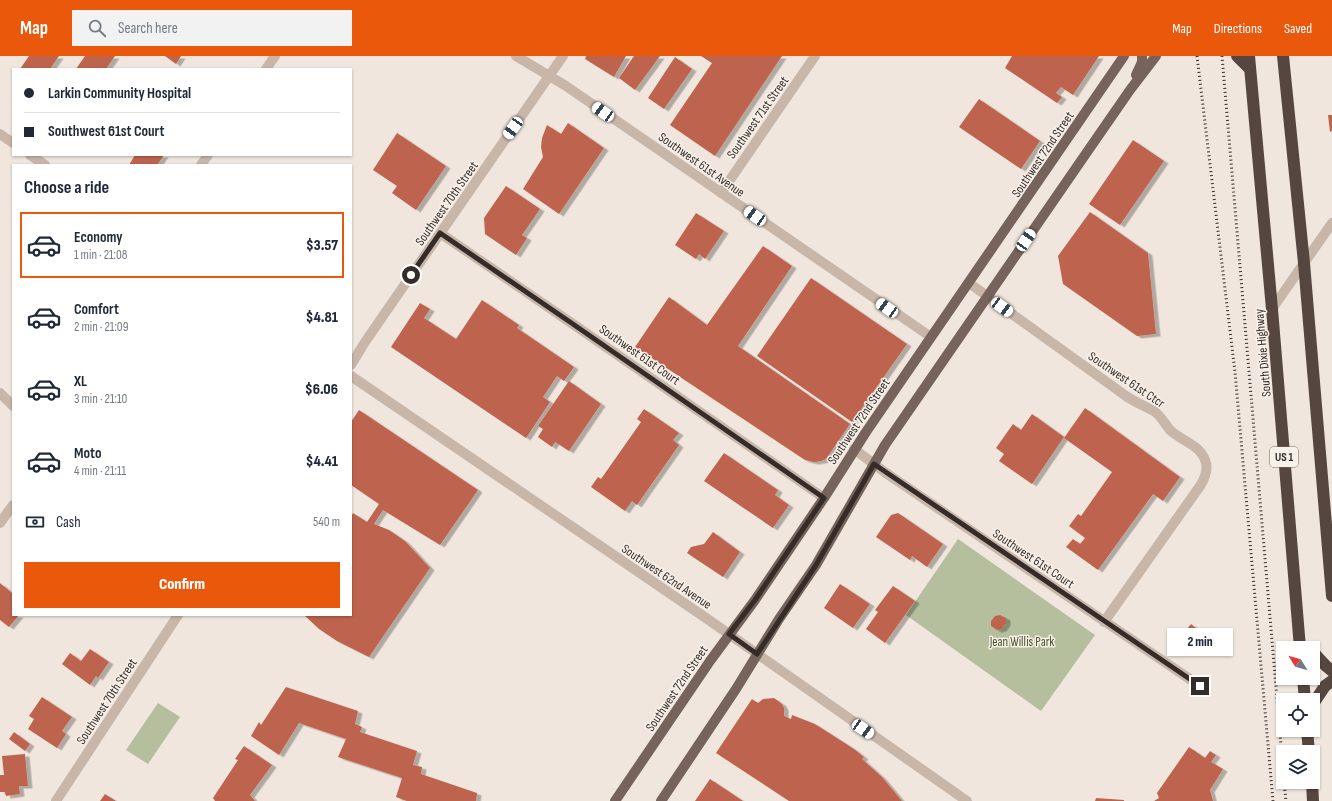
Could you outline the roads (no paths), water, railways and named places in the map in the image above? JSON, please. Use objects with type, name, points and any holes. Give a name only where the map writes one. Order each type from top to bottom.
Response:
[{"type":"highway","points":[[1237,56],[1250,69]]},
{"type":"highway","name":"South Dixie Highway","points":[[1249,56],[1272,309],[1299,641]]},
{"type":"highway","points":[[1283,56],[1304,263],[1332,596]]},
{"type":"highway","points":[[1298,627],[1307,641]]},
{"type":"highway","points":[[1320,660],[1332,671]]},
{"type":"highway","points":[[1320,693],[1325,686],[1332,681]]},
{"type":"highway","points":[[1312,789],[1313,801]]},
{"type":"main road","name":"Southwest 72nd Street","points":[[615,801],[729,634],[755,600],[824,498],[854,449],[1124,56]]},
{"type":"main road","points":[[1130,90],[1142,62],[1142,56]]},
{"type":"main road","points":[[661,801],[816,565],[889,438],[1130,90],[1156,56]]},
{"type":"street","points":[[267,68],[275,56]]},
{"type":"street","name":"Southwest 61st Avenue","points":[[516,56],[550,76],[931,337]]},
{"type":"street","name":"Southwest 70th Street","points":[[352,363],[365,342],[563,56]]},
{"type":"street","name":"Southwest 71st Street","points":[[721,193],[815,56]]},
{"type":"street","points":[[0,134],[12,142]]},
{"type":"street","points":[[32,156],[44,164]]},
{"type":"street","points":[[1272,309],[1332,223]]},
{"type":"street","name":"Southwest 61st Court","points":[[440,233],[824,498]]},
{"type":"street","name":"Southwest 61st Ctcr","points":[[969,283],[1126,396],[1139,405],[1155,412],[1171,430],[1203,455],[1207,464],[1206,473],[1200,486],[1104,622]]},
{"type":"street","name":"Southwest 62nd Avenue","points":[[352,377],[729,634],[967,801]]},
{"type":"street","points":[[0,393],[12,405]]},
{"type":"street","name":"Southwest 61st Court","points":[[854,449],[1104,622],[1200,686]]},
{"type":"street","points":[[0,523],[12,507]]},
{"type":"street","name":"Southwest 70th Street","points":[[56,801],[177,616]]},
{"type":"railway","points":[[1197,56],[1235,372],[1273,801]]},
{"type":"railway","points":[[1222,56],[1281,745]]},
{"type":"railway","points":[[1285,789],[1286,801]]},
{"type":"park label","name":"Jean Willis Park","points":[[1022,641]]}]
